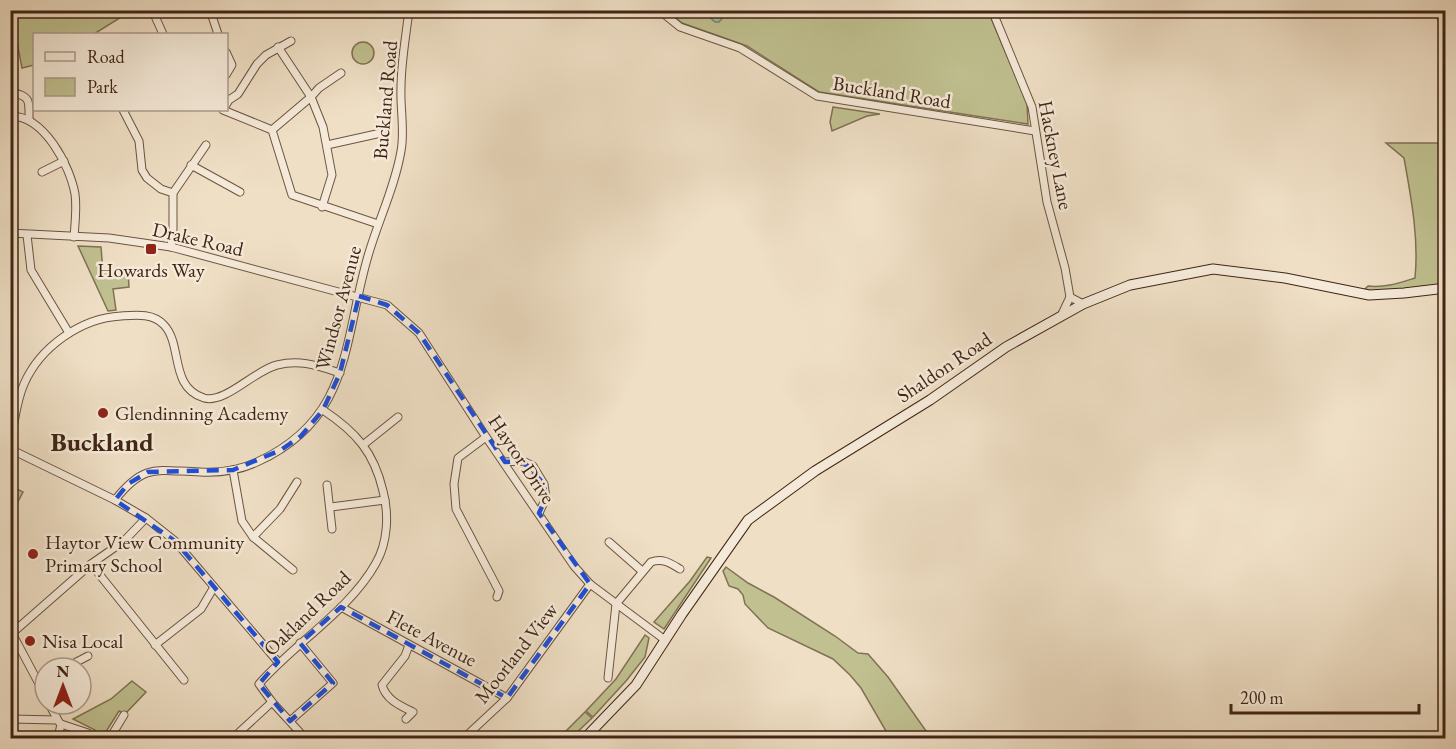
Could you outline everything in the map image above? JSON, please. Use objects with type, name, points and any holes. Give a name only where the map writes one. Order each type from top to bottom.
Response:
[{"type":"street","points":[[210,10],[218,33]]},
{"type":"street","name":"Buckland Road","points":[[378,225],[402,150],[401,85],[409,10]]},
{"type":"street","name":"Buckland Road","points":[[659,10],[680,27],[740,48],[817,96],[1035,131]]},
{"type":"street","name":"Hackney Lane","points":[[992,10],[1032,107],[1047,202],[1065,268],[1070,297]]},
{"type":"street","points":[[1438,10],[1446,32]]},
{"type":"street","points":[[154,14],[163,33]]},
{"type":"street","points":[[228,102],[237,94],[257,64],[266,55],[291,40]]},
{"type":"street","points":[[278,47],[311,97],[323,127],[332,176],[322,207]]},
{"type":"street","points":[[228,56],[232,65],[228,72]]},
{"type":"street","points":[[272,130],[319,88],[341,73]]},
{"type":"street","points":[[10,91],[26,96],[29,100],[29,120]]},
{"type":"street","points":[[124,111],[139,141],[142,170],[147,178],[161,189],[173,193]]},
{"type":"street","points":[[226,111],[272,130]]},
{"type":"street","points":[[10,116],[21,116],[29,120],[45,134],[64,161],[72,179],[76,197],[74,237]]},
{"type":"street","points":[[272,130],[292,195],[378,225]]},
{"type":"street","points":[[327,145],[381,133]]},
{"type":"street","points":[[171,247],[173,193],[206,145]]},
{"type":"street","points":[[42,172],[64,161]]},
{"type":"street","points":[[191,165],[240,192]]},
{"type":"street","name":"Windsor Avenue","points":[[115,500],[128,484],[148,472],[164,469],[200,472],[233,470],[255,463],[302,436],[323,410],[340,373],[346,356],[367,258],[378,225]]},
{"type":"street","name":"Drake Road","points":[[10,233],[131,240],[171,247],[359,296]]},
{"type":"street","points":[[27,235],[31,270],[69,333]]},
{"type":"street","name":"Shaldon Road","points":[[585,738],[636,685],[748,520],[815,471],[930,400],[1006,346],[1083,304],[1130,285],[1213,269],[1285,278],[1370,295],[1446,288]]},
{"type":"street","name":"Haytor Drive","points":[[359,296],[387,305],[418,333],[574,566],[590,584],[665,640]]},
{"type":"street","points":[[1061,316],[1070,297],[1083,304]]},
{"type":"street","points":[[10,442],[25,381],[53,345],[69,333],[97,320],[117,316],[144,315],[158,320],[170,334],[183,380],[193,392],[206,399],[220,398],[263,370],[276,365],[306,362],[340,373]]},
{"type":"street","name":"Oakland Road","points":[[272,702],[259,684],[278,662],[341,607],[362,583],[377,561],[387,525],[380,475],[363,445],[345,425],[323,410]]},
{"type":"street","points":[[363,445],[398,417]]},
{"type":"street","points":[[486,437],[458,458],[454,484],[456,509],[500,591],[497,597]]},
{"type":"street","points":[[10,450],[115,500],[146,518],[175,541],[278,662]]},
{"type":"street","points":[[505,462],[523,461],[532,466],[544,483],[546,498],[539,513]]},
{"type":"street","points":[[233,470],[243,521],[253,537],[293,570]]},
{"type":"street","points":[[253,537],[280,509],[297,482]]},
{"type":"street","points":[[327,485],[332,529]]},
{"type":"street","points":[[331,507],[385,500]]},
{"type":"street","points":[[33,666],[12,635],[91,564],[124,541],[146,518]]},
{"type":"street","points":[[609,542],[642,571]]},
{"type":"street","points":[[608,678],[616,604],[651,562],[658,560],[668,562],[680,569]]},
{"type":"street","points":[[91,564],[184,680]]},
{"type":"street","name":"Moorland View","points":[[464,738],[507,698],[590,584]]},
{"type":"street","points":[[155,645],[201,609],[214,587]]},
{"type":"street","name":"Flete Avenue","points":[[341,607],[507,698]]},
{"type":"street","points":[[290,721],[333,683],[300,643]]},
{"type":"street","points":[[406,719],[413,712],[395,703],[384,691],[382,685],[405,656],[409,645]]},
{"type":"street","points":[[233,738],[272,702],[305,738]]},
{"type":"street","points":[[110,738],[124,715]]},
{"type":"street","points":[[56,716],[59,722],[58,738]]},
{"type":"street","points":[[10,719],[59,722],[88,733],[93,738]]},
{"type":"highlighted area","points":[[359,296],[387,305],[419,333],[505,462],[523,461],[544,484],[546,498],[539,513],[590,584],[507,698],[341,607],[300,643],[333,683],[290,721],[259,684],[278,662],[175,541],[115,500],[128,484],[148,472],[233,470],[281,450],[301,436],[323,410],[340,373]]},
{"type":"green space","points":[[11,10],[131,11],[96,33],[33,33],[33,65],[22,68]]},
{"type":"green space","points":[[667,11],[988,11],[1027,103],[1028,124],[819,92],[747,46],[682,23]]},
{"type":"green space","points":[[363,42],[373,49],[374,53],[367,63],[363,64],[353,57],[352,53],[359,43]]},
{"type":"green space","points":[[833,107],[880,114],[867,116],[832,131],[830,122]]},
{"type":"green space","points":[[1386,143],[1445,143],[1445,285],[1371,292],[1364,290],[1368,286],[1386,286],[1415,278],[1415,233],[1404,158]]},
{"type":"green space","points":[[78,246],[101,247],[103,272],[128,271],[129,287],[113,289],[116,310],[108,311]]},
{"type":"green space","points":[[11,486],[23,492],[11,515]]},
{"type":"green space","points":[[707,557],[711,558],[664,629],[654,622],[690,581]]},
{"type":"green space","points":[[726,567],[858,653],[868,654],[888,677],[931,738],[890,738],[861,688],[850,675],[833,659],[768,628],[745,604],[743,595],[738,589],[729,586],[723,571]]},
{"type":"green space","points":[[645,635],[649,638],[645,657],[593,717],[586,711],[616,679]]},
{"type":"green space","points":[[132,681],[146,692],[125,714],[119,711],[102,738],[95,730],[73,719],[79,716],[93,716],[93,708],[111,699]]},
{"type":"green space","points":[[585,712],[592,718],[571,738],[559,738]]},
{"type":"water","points":[[703,11],[720,11],[724,16],[719,22],[715,22]]},
{"type":"place","name":"Howards Way","points":[[151,249]]},
{"type":"place","name":"Glendinning Academy","points":[[103,413]]},
{"type":"place","name":"Haytor View Community Primary School","points":[[33,554]]},
{"type":"place","name":"Nisa Local","points":[[30,641]]},
{"type":"district","name":"Buckland","points":[[102,442]]}]
